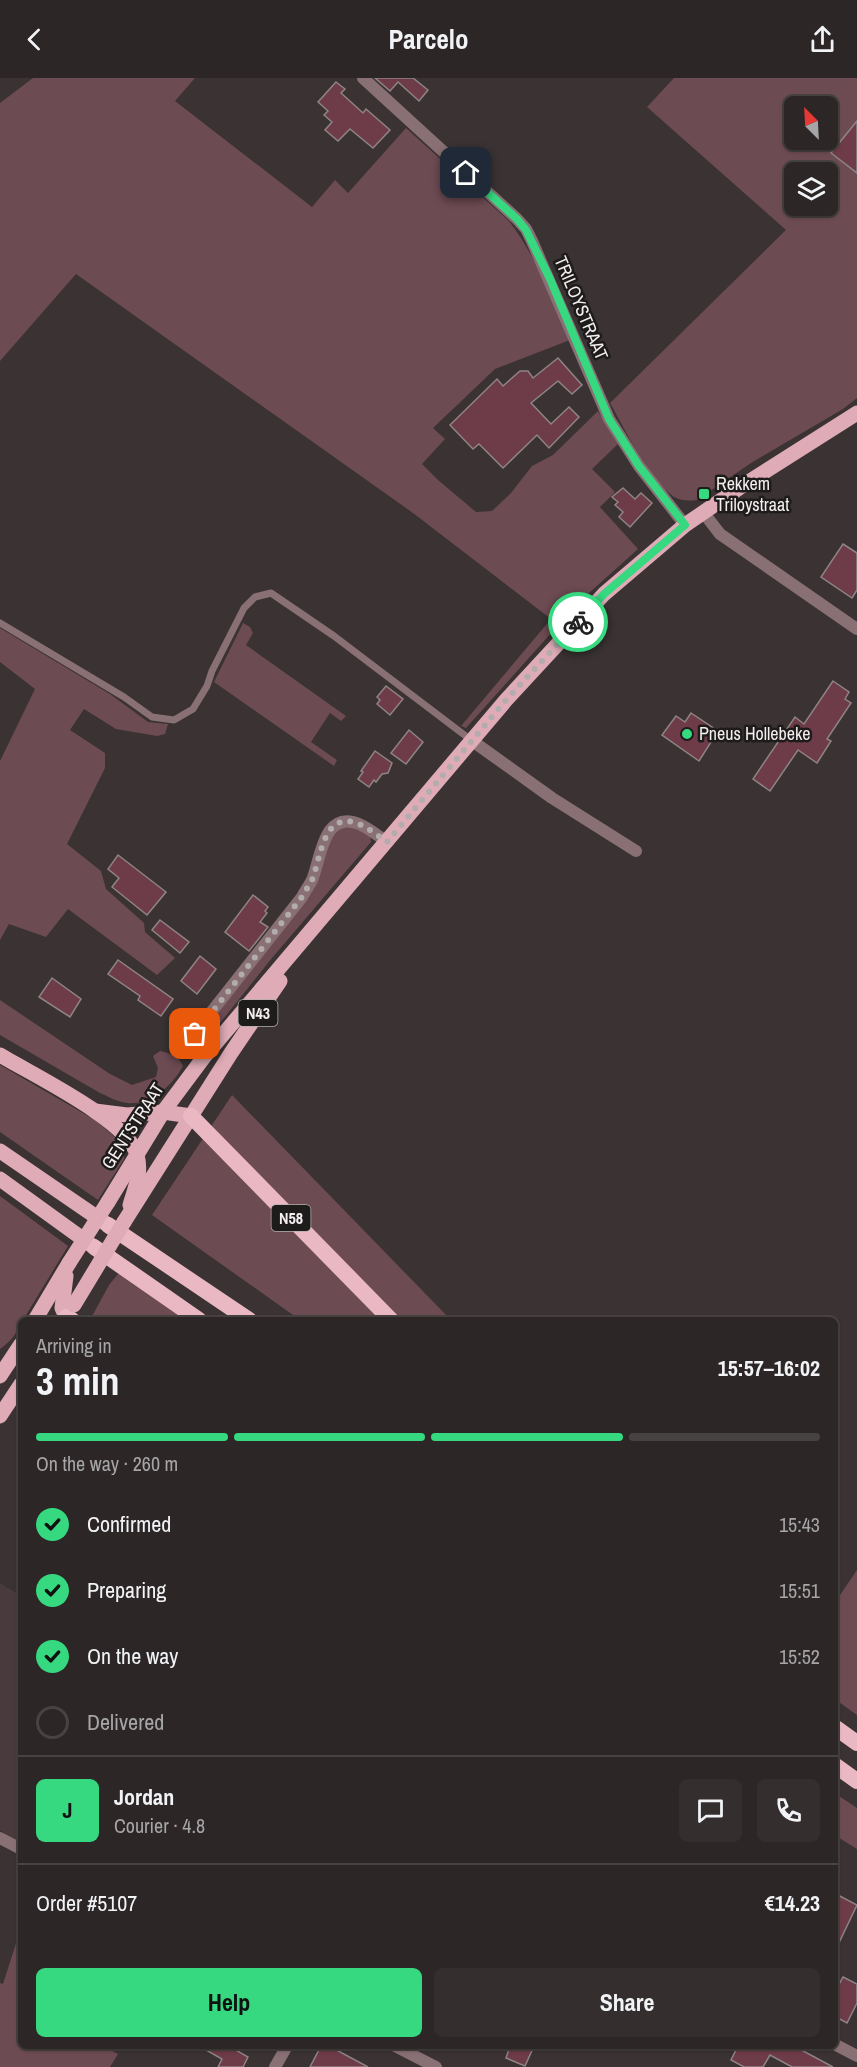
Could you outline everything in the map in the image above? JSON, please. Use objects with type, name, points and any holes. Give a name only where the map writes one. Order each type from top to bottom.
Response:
[{"type":"highway","name":"N58","points":[[191,1116],[388,1317]]},
{"type":"highway","points":[[116,1223],[245,1317]]},
{"type":"highway","points":[[94,1247],[195,1317]]},
{"type":"highway","points":[[838,1729],[857,1743]]},
{"type":"highway","points":[[838,1767],[857,1781]]},
{"type":"main road","name":"N43","points":[[65,1308],[116,1223],[139,1176],[191,1116],[328,912],[506,700],[604,594],[685,525],[857,413]]},
{"type":"main road","name":"GENTSTRAAT","points":[[42,1317],[65,1308],[69,1263],[139,1176],[137,1154],[163,1112],[204,1057],[328,912]]},
{"type":"main road","points":[[0,1056],[95,1111],[129,1139],[137,1154]]},
{"type":"main road","points":[[95,1111],[127,1115],[163,1112],[191,1116]]},
{"type":"main road","points":[[0,1151],[116,1223]]},
{"type":"main road","points":[[0,1179],[94,1247]]},
{"type":"main road","points":[[0,1376],[10,1360]]},
{"type":"main road","points":[[0,1416],[18,1389]]},
{"type":"street","name":"TRILOYSTRAAT","points":[[363,78],[517,219],[526,230],[550,279],[609,419],[639,466],[685,525]]},
{"type":"street","points":[[703,512],[720,534],[857,628]]},
{"type":"street","points":[[471,740],[552,798],[636,851]]},
{"type":"street","points":[[195,1034],[302,897],[312,880],[325,837],[333,826],[349,821],[360,824],[387,842]]},
{"type":"street","points":[[0,1838],[18,1847]]},
{"type":"street","points":[[838,2045],[857,2056]]},
{"type":"street","points":[[276,2067],[285,2049]]},
{"type":"street","points":[[401,2049],[436,2067]]},
{"type":"lane","points":[[0,623],[124,697],[152,717],[174,720],[193,709],[207,686],[212,670],[244,608],[255,597],[271,593],[344,643],[471,740]]},
{"type":"shaded area","points":[[33,78],[195,78],[175,101],[312,207],[335,180],[348,193],[406,128],[509,221],[519,234],[543,278],[570,340],[495,369],[433,428],[445,439],[422,464],[476,512],[492,511],[511,493],[532,466],[553,455],[598,411],[618,444],[592,469],[615,492],[600,507],[638,549],[579,602],[466,728],[461,726],[551,619],[413,513],[76,274],[0,361],[0,103]]},
{"type":"shaded area","points":[[674,78],[857,78],[857,398],[843,409],[751,463],[697,500],[674,497],[656,479],[638,453],[610,403],[786,230],[647,107]]},
{"type":"shaded area","points":[[243,623],[250,627],[253,633],[246,645],[346,716],[341,721],[330,713],[311,742],[337,760],[334,766],[214,682]]},
{"type":"shaded area","points":[[0,628],[110,694],[148,722],[168,724],[165,734],[157,736],[116,729],[84,709],[70,730],[105,753],[105,768],[67,844],[101,871],[106,889],[144,923],[145,932],[175,958],[157,975],[68,909],[46,937],[9,924],[0,940],[0,761],[35,689],[0,662]]},
{"type":"shaded area","points":[[346,825],[370,835],[371,842],[272,958],[192,1058],[184,1053],[288,922],[330,838],[335,830]]},
{"type":"shaded area","points":[[0,1000],[110,1074],[132,1085],[156,1077],[158,1068],[153,1056],[160,1051],[176,1057],[183,1066],[167,1087],[152,1098],[136,1103],[117,1100],[100,1093],[0,1035]]},
{"type":"shaded area","points":[[0,1065],[95,1120],[124,1145],[124,1159],[98,1200],[0,1132]]},
{"type":"shaded area","points":[[232,1095],[448,1317],[296,1317],[152,1215]]},
{"type":"shaded area","points":[[0,1196],[68,1246],[25,1317],[18,1317],[16,1333],[0,1349]]},
{"type":"shaded area","points":[[123,1268],[195,1317],[92,1317],[109,1285]]},
{"type":"shaded area","points":[[857,1570],[857,1715],[838,1701],[838,1598]]},
{"type":"shaded area","points":[[0,1583],[18,1594],[18,1842],[0,1830]]},
{"type":"shaded area","points":[[838,1795],[857,1808],[857,1849],[838,1837]]},
{"type":"shaded area","points":[[18,1937],[18,2049],[109,2049],[118,2054],[110,2067],[0,2067],[0,1983],[3,1984]]},
{"type":"building","points":[[375,78],[413,78],[428,90],[419,101],[398,82],[390,91]]},
{"type":"building","points":[[336,82],[345,89],[341,93],[363,113],[366,109],[390,130],[373,148],[350,129],[338,141],[325,130],[332,122],[324,115],[328,111],[318,102]]},
{"type":"building","points":[[857,121],[857,173],[831,153],[838,150],[838,144]]},
{"type":"building","points":[[558,358],[582,385],[572,394],[558,381],[531,403],[551,424],[569,407],[579,417],[549,448],[537,435],[503,468],[479,444],[473,449],[450,425],[497,379],[503,386],[520,371],[528,371],[533,378]]},
{"type":"building","points":[[623,488],[635,499],[641,493],[652,503],[630,527],[619,517],[623,512],[615,505],[618,502],[612,497]]},
{"type":"building","points":[[843,544],[857,553],[857,590],[852,598],[821,577]]},
{"type":"building","points":[[833,681],[849,692],[845,699],[851,703],[827,739],[831,741],[817,763],[798,750],[770,791],[753,779],[795,717],[804,724]]},
{"type":"building","points":[[386,686],[403,699],[390,715],[377,704],[380,700],[377,697]]},
{"type":"building","points":[[691,713],[718,731],[699,761],[662,735],[676,716],[685,722]]},
{"type":"building","points":[[409,730],[423,742],[406,764],[391,753]]},
{"type":"building","points":[[375,751],[392,763],[388,773],[382,774],[369,787],[358,779]]},
{"type":"building","points":[[118,855],[166,892],[147,915],[112,887],[119,878],[108,869]]},
{"type":"building","points":[[253,895],[268,907],[265,911],[267,913],[260,922],[268,927],[249,951],[225,932]]},
{"type":"building","points":[[160,920],[189,942],[180,953],[152,930]]},
{"type":"building","points":[[200,956],[216,969],[197,994],[181,981]]},
{"type":"building","points":[[118,960],[173,999],[161,1016],[138,1000],[140,996],[108,974]]},
{"type":"building","points":[[52,978],[81,999],[70,1017],[39,997]]},
{"type":"building","points":[[838,1895],[857,1905],[838,1945]]},
{"type":"building","points":[[843,1977],[857,1984],[857,2003],[847,2023],[838,2018],[838,1986]]},
{"type":"building","points":[[204,2049],[234,2049],[248,2057],[243,2067],[218,2067],[222,2059]]},
{"type":"building","points":[[319,2049],[335,2049],[368,2067],[310,2067]]},
{"type":"building","points":[[509,2049],[533,2049],[525,2066],[506,2058]]},
{"type":"building","points":[[736,2049],[800,2049],[833,2067],[792,2067],[770,2055],[763,2067],[744,2067],[731,2060]]},
{"type":"way so far","points":[[195,1034],[302,897],[312,880],[325,837],[333,826],[349,821],[360,824],[387,842],[471,740],[578,622]]},
{"type":"place","name":"Rekkem Triloystraat","points":[[704,494]]},
{"type":"place","name":"Pneus Hollebeke","points":[[687,734]]},
{"type":"route","points":[[466,173],[526,230],[550,279],[609,419],[639,466],[685,525],[604,594],[578,622]]}]
